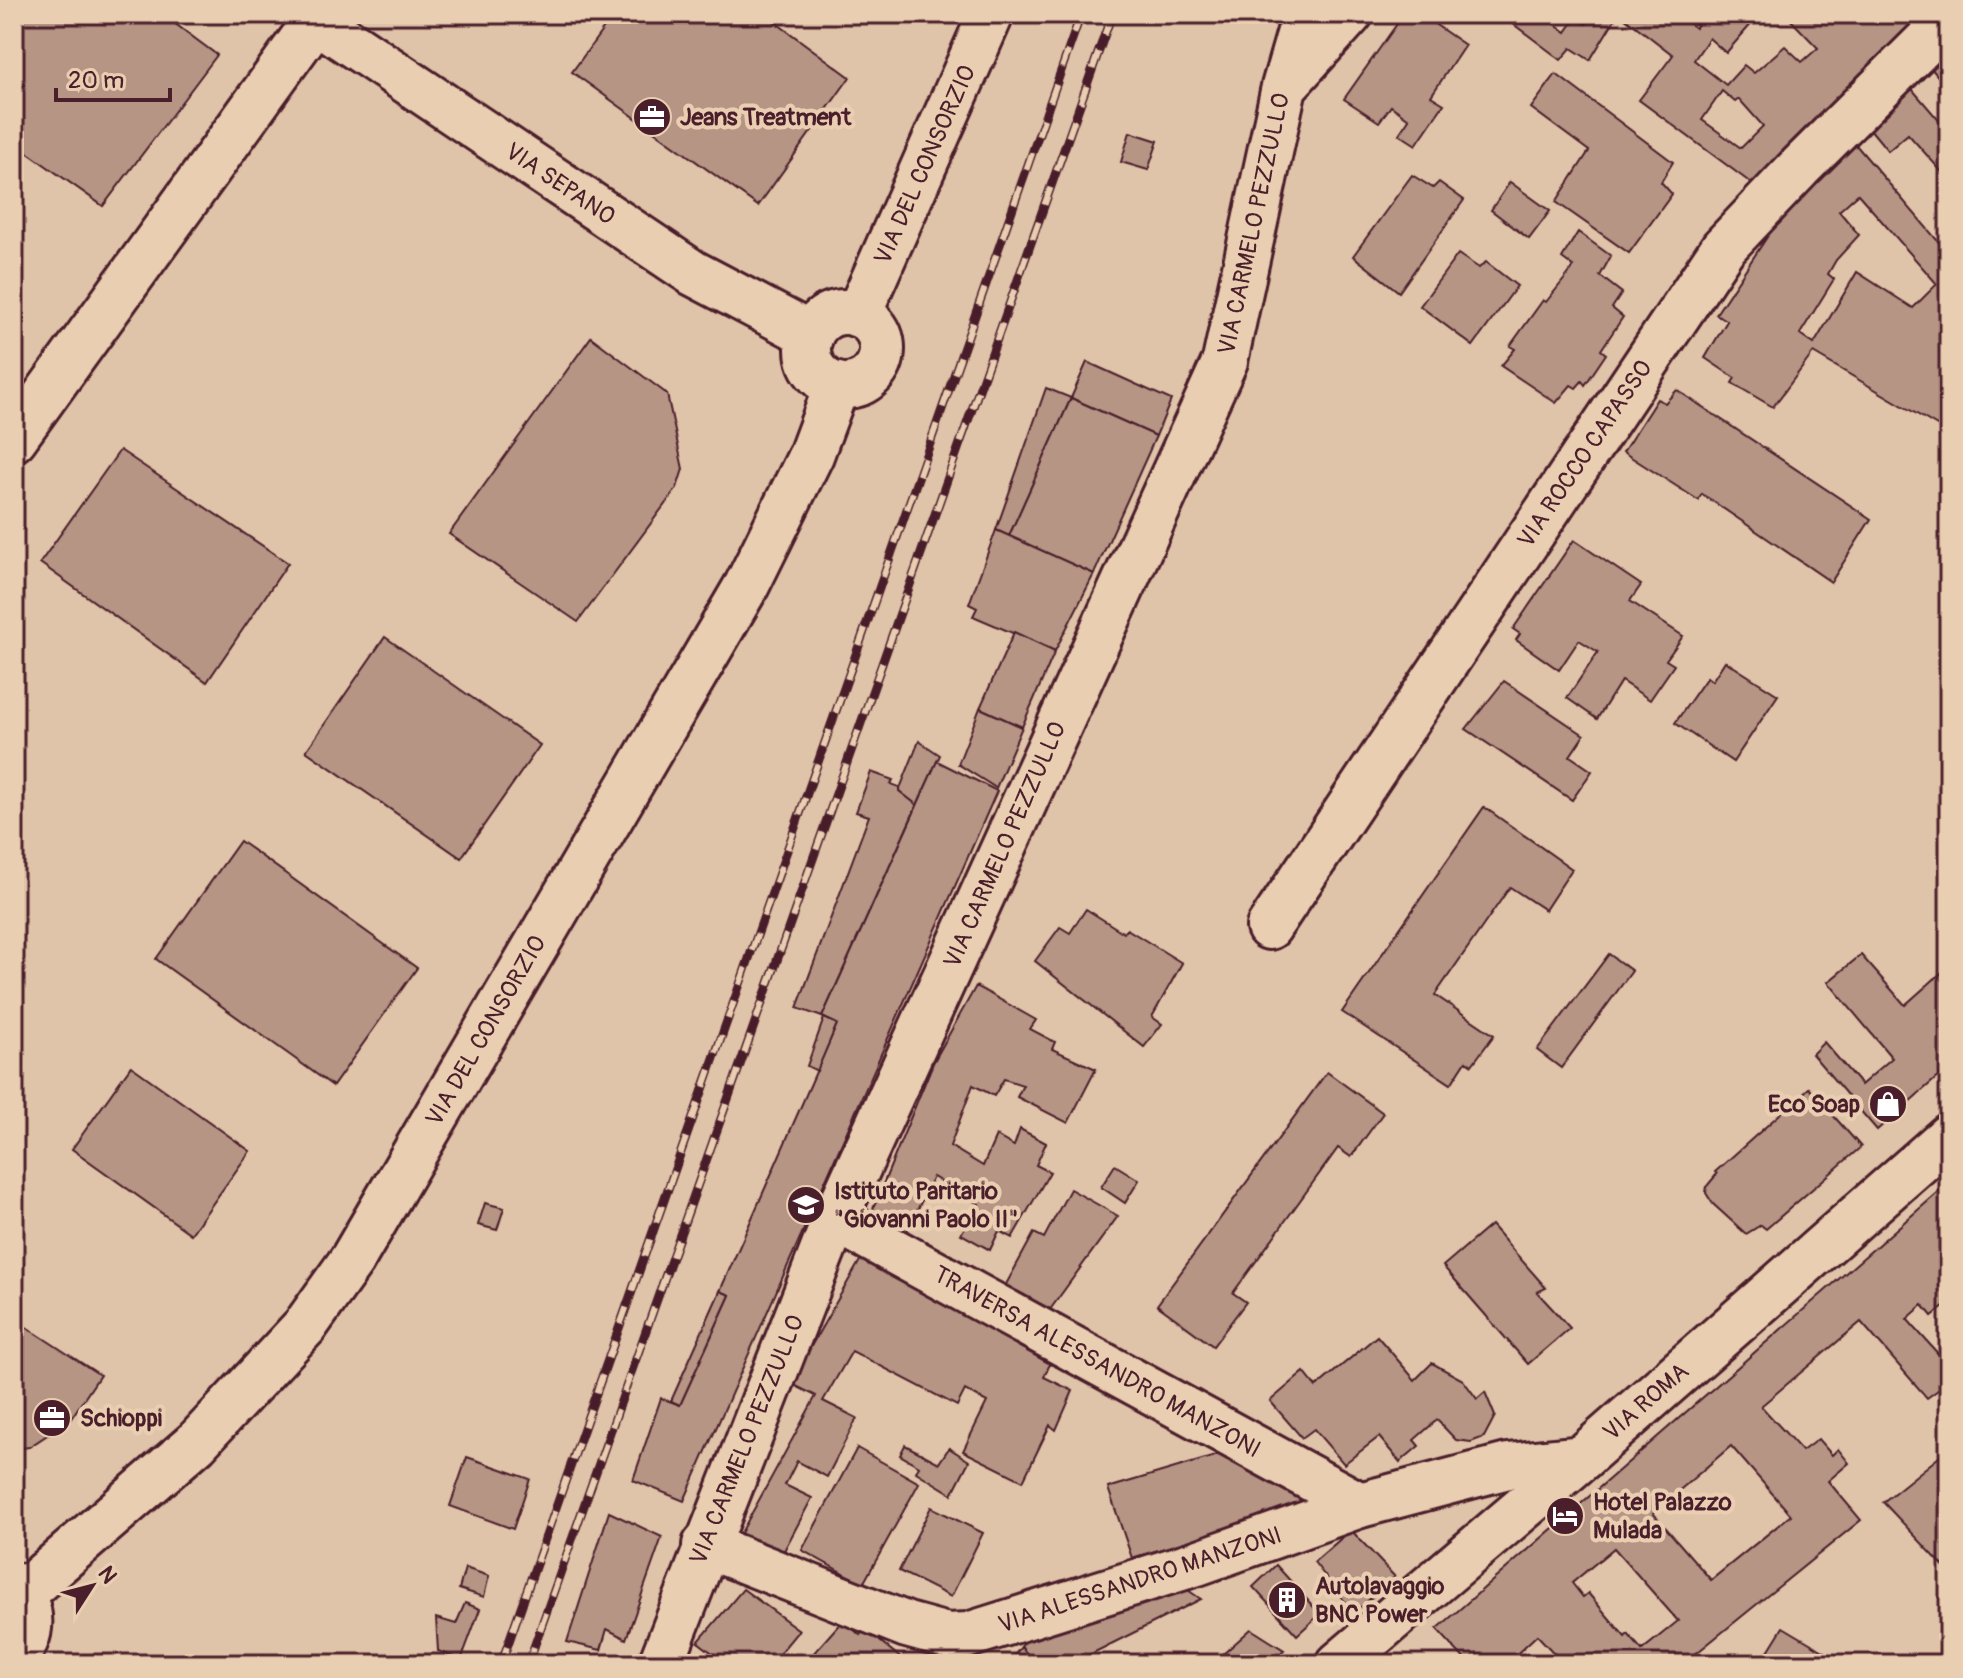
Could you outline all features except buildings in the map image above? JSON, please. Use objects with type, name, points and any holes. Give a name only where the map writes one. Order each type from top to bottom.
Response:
[{"type":"street","name":"VIA DEL CONSORZIO","points":[[858,315],[991,14]]},
{"type":"street","name":"VIA CARMELO PEZZULLO","points":[[661,1664],[835,1219],[1225,361],[1284,87],[1305,14]]},
{"type":"street","points":[[1284,87],[1350,14]]},
{"type":"street","name":"VIA SEPANO","points":[[14,439],[312,17],[693,273],[811,335]]},
{"type":"street","name":"VIA ROCCO CAPASSO","points":[[1269,927],[1723,248],[1949,19]]},
{"type":"street","points":[[836,313],[858,315],[868,320],[881,339],[880,364],[862,383],[837,385],[825,381],[810,360],[811,335],[817,325],[836,313]]},
{"type":"street","name":"VIA DEL CONSORZIO","points":[[18,1590],[196,1443],[305,1326],[352,1260],[747,585],[811,455],[837,385]]},
{"type":"street","name":"VIA ROMA","points":[[1339,1664],[1582,1458],[1949,1136]]},
{"type":"street","name":"TRAVERSA ALESSANDRO MANZONI","points":[[835,1219],[1360,1505]]},
{"type":"street","name":"VIA ALESSANDRO MANZONI","points":[[705,1545],[907,1625],[947,1636],[968,1635],[1197,1563],[1360,1505],[1508,1466],[1582,1458]]},
{"type":"street","points":[[14,1657],[27,1640],[30,1625],[18,1590]]},
{"type":"railway","points":[[501,1664],[1081,14]]},
{"type":"railway","points":[[528,1664],[1112,14]]},
{"type":"place","name":"Jeans Treatment","points":[[652,117]]},
{"type":"place","name":"Eco Soap","points":[[1888,1104]]},
{"type":"place","name":"Istituto Paritario \"Giovanni Paolo II\"","points":[[806,1205]]},
{"type":"place","name":"Schioppi","points":[[52,1418]]},
{"type":"place","name":"Hotel Palazzo Mulada","points":[[1565,1516]]},
{"type":"place","name":"Autolavaggio BNC Power","points":[[1287,1600]]}]
